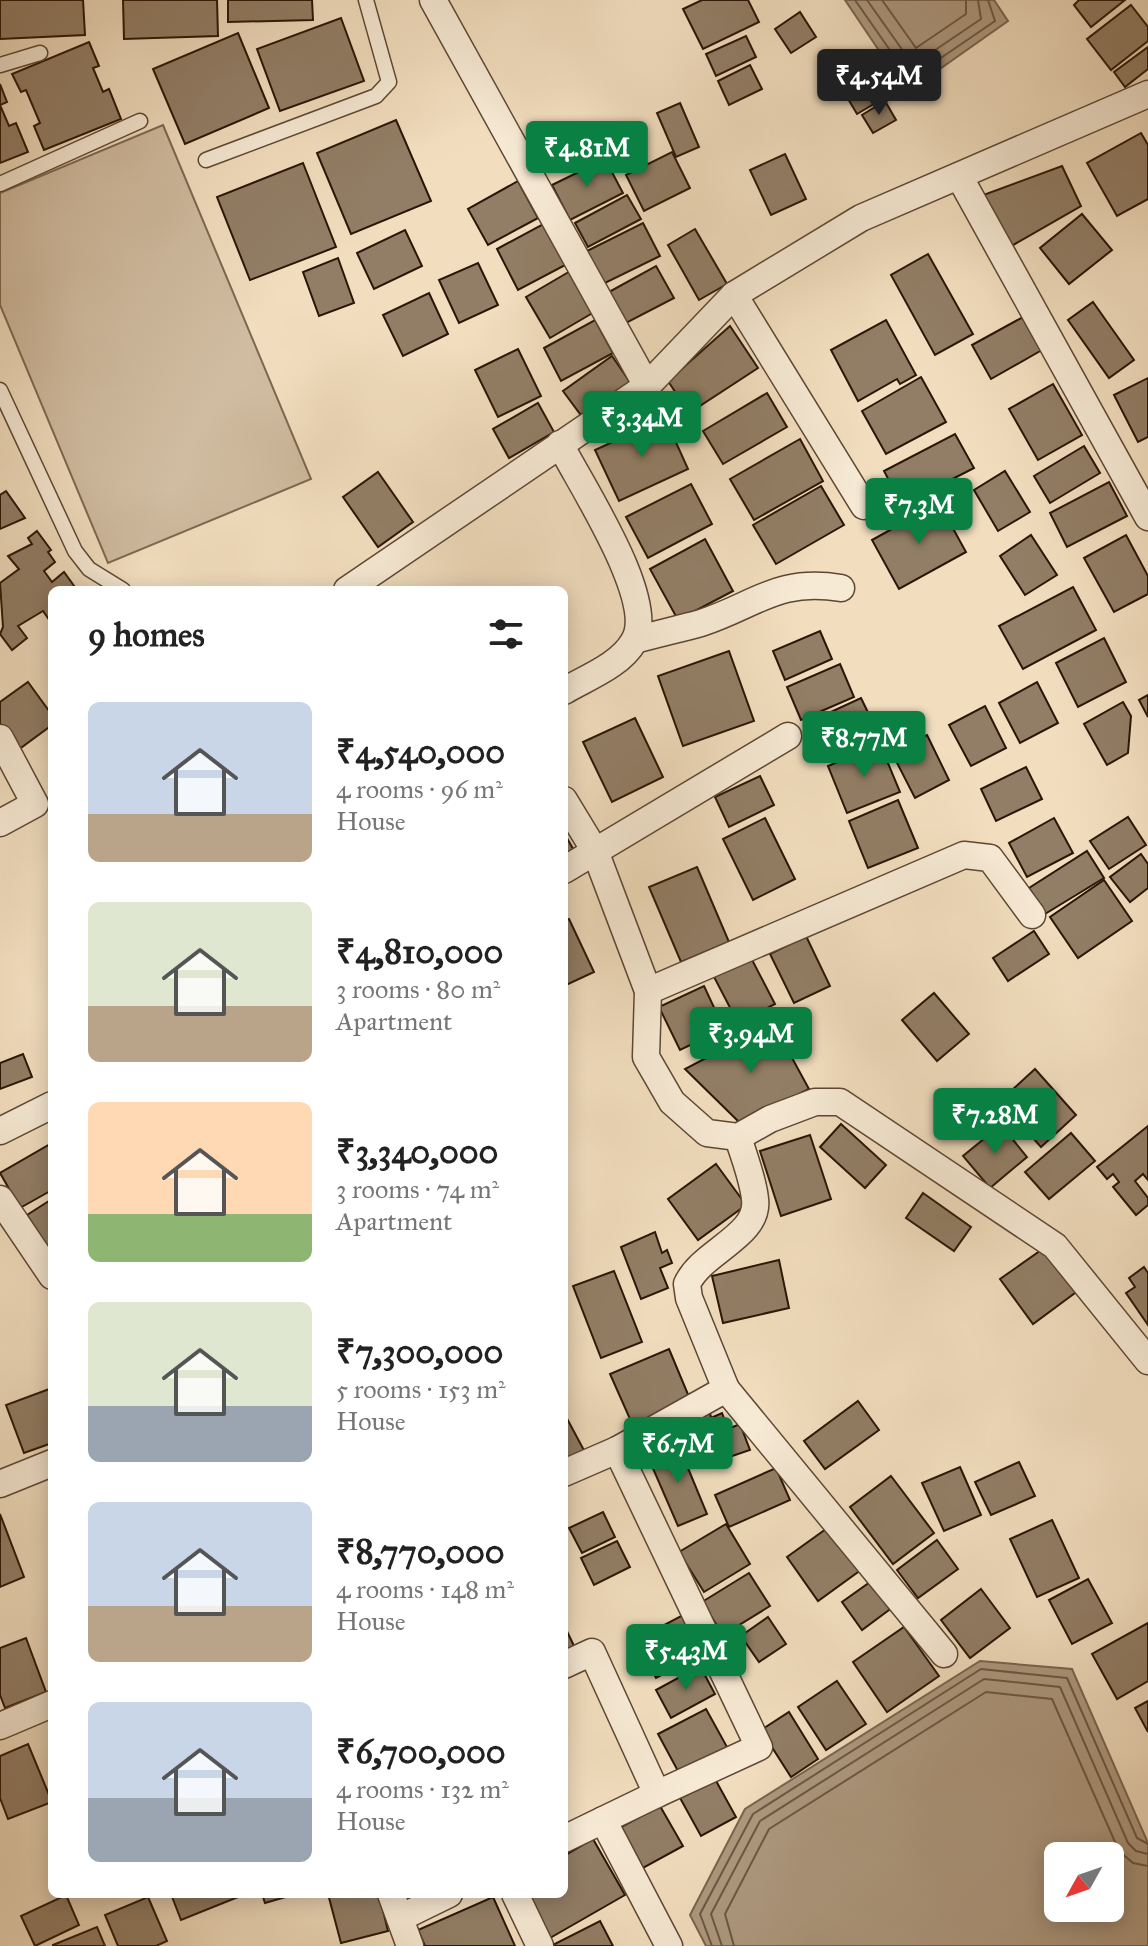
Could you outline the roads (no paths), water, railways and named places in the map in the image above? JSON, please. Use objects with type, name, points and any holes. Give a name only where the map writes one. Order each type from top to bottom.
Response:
[{"type":"street","points":[[433,0],[647,386]]},
{"type":"street","points":[[353,586],[647,386],[734,295],[861,218],[1148,94]]},
{"type":"street","points":[[959,176],[1148,517]]},
{"type":"street","points":[[734,295],[864,506]]},
{"type":"street","points":[[560,444],[632,583],[640,615],[635,640],[622,656],[568,689]]},
{"type":"street","points":[[635,640],[701,622],[790,586],[809,583],[841,588]]},
{"type":"street","points":[[568,868],[788,736]]},
{"type":"street","points":[[0,738],[44,799],[0,823]]},
{"type":"street","points":[[568,807],[595,851],[648,991],[646,1057],[672,1102],[707,1133],[738,1137],[770,1119],[815,1102],[840,1102],[1055,1246],[1148,1361]]},
{"type":"street","points":[[648,991],[964,855],[990,858],[1032,915]]},
{"type":"street","points":[[0,1131],[48,1107]]},
{"type":"street","points":[[738,1137],[755,1199],[755,1213],[748,1228],[693,1270],[687,1284],[689,1298],[726,1389],[944,1654]]},
{"type":"street","points":[[0,1199],[48,1270]]},
{"type":"street","points":[[568,1471],[617,1450],[726,1389]]},
{"type":"street","points":[[568,1837],[759,1747],[617,1450]]},
{"type":"street","points":[[0,1484],[48,1465]]},
{"type":"street","points":[[568,1663],[592,1652],[657,1794]]},
{"type":"street","points":[[0,1726],[48,1706]]},
{"type":"street","points":[[603,1820],[669,1946]]},
{"type":"street","points":[[410,1946],[396,1906],[431,1898]]},
{"type":"street","points":[[517,1898],[540,1946]]},
{"type":"lane","points":[[206,160],[376,96],[389,82],[366,0]]},
{"type":"lane","points":[[0,65],[40,53]]},
{"type":"lane","points":[[0,184],[140,121]]},
{"type":"lane","points":[[0,390],[75,551],[89,569],[117,586]]},
{"type":"water","points":[[845,0],[994,0],[1008,21],[907,92]]},
{"type":"water","points":[[980,1661],[1072,1669],[1148,1843],[1148,1946],[706,1946],[690,1915],[745,1809]]}]
